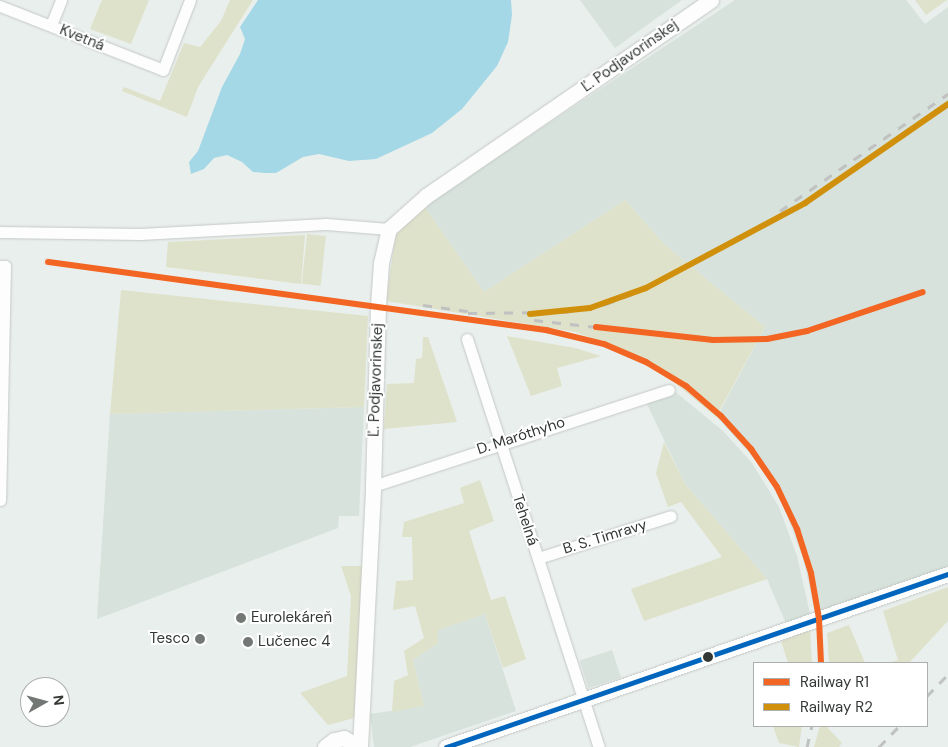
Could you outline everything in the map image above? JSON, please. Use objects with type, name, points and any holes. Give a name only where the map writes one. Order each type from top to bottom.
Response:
[{"type":"street","points":[[50,25],[61,0]]},
{"type":"street","name":"Kvetná","points":[[0,6],[163,70],[190,0]]},
{"type":"street","name":"Ľ. Podjavorinskej","points":[[359,747],[374,486],[378,298],[381,263],[389,228],[426,196],[711,0]]},
{"type":"street","points":[[0,232],[140,234],[326,224],[389,228]]},
{"type":"street","points":[[0,500],[3,266]]},
{"type":"street","name":"Tehelná","points":[[467,339],[582,700],[599,747]]},
{"type":"street","name":"D. Maróthyho","points":[[374,486],[500,443],[669,390]]},
{"type":"street","name":"B. S. Timravy","points":[[538,558],[671,516]]},
{"type":"street","points":[[446,747],[948,574]]},
{"type":"street","points":[[325,747],[334,740],[344,738],[362,718]]},
{"type":"street","points":[[344,738],[359,747]]},
{"type":"shaded area","points":[[580,0],[682,0],[615,48]]},
{"type":"shaded area","points":[[735,0],[906,0],[925,24],[948,7],[948,571],[816,616],[803,558],[783,505],[762,467],[717,417],[765,327],[664,244],[625,200],[484,292],[424,206]]},
{"type":"shaded area","points":[[673,390],[723,431],[752,463],[779,507],[797,556],[811,618],[787,626],[767,579],[685,484],[645,400]]},
{"type":"shaded area","points":[[364,407],[359,516],[339,516],[338,528],[97,619],[110,414]]},
{"type":"shaded area","points":[[485,614],[516,711],[410,747],[374,747],[370,714],[424,706],[413,660],[438,643],[437,630]]},
{"type":"shaded area","points":[[612,650],[621,678],[589,688],[580,661]]},
{"type":"green space","points":[[102,0],[149,0],[131,44],[90,29]]},
{"type":"green space","points":[[230,0],[253,0],[198,87],[187,117],[122,91],[124,87],[160,101],[184,43],[200,47],[221,21]]},
{"type":"green space","points":[[915,0],[947,0],[926,15]]},
{"type":"green space","points":[[625,200],[664,244],[765,327],[716,417],[663,373],[624,350],[575,332],[386,301],[396,232],[424,206],[484,292]]},
{"type":"green space","points":[[307,234],[326,236],[321,286],[302,284]]},
{"type":"green space","points":[[305,235],[301,284],[166,267],[168,242]]},
{"type":"green space","points":[[121,290],[368,316],[364,407],[110,414]]},
{"type":"green space","points":[[507,336],[575,348],[601,356],[557,368],[562,386],[531,396]]},
{"type":"green space","points":[[423,337],[428,337],[457,422],[384,429],[387,384],[414,383],[416,359],[422,358]]},
{"type":"green space","points":[[664,442],[685,484],[767,579],[644,621],[631,589],[722,557],[681,502],[668,507],[656,473]]},
{"type":"green space","points":[[480,480],[494,521],[469,531],[491,600],[505,596],[526,659],[503,668],[485,614],[438,630],[438,643],[413,660],[424,706],[392,712],[394,681],[408,675],[404,651],[424,638],[415,606],[393,610],[396,581],[413,580],[412,537],[402,537],[404,522],[464,503],[460,488]]},
{"type":"green space","points":[[341,566],[363,566],[358,696],[354,718],[328,725],[300,693],[347,676],[351,596]]},
{"type":"green space","points":[[948,587],[948,621],[910,662],[892,662],[898,660],[883,611]]},
{"type":"green space","points":[[849,625],[865,662],[829,662],[827,633]]},
{"type":"green space","points":[[810,630],[812,662],[788,662],[781,641]]},
{"type":"green space","points":[[773,727],[802,727],[799,747],[779,743]]},
{"type":"green space","points":[[820,727],[827,727],[842,743],[839,747],[814,747]]},
{"type":"water","points":[[258,0],[511,0],[512,15],[508,42],[497,66],[462,109],[432,133],[376,159],[349,161],[319,154],[303,157],[276,173],[265,173],[253,172],[242,162],[227,155],[214,158],[204,169],[191,174],[189,162],[198,151],[222,87],[240,54],[245,39],[240,27]]},
{"type":"railway","points":[[780,211],[948,94]]},
{"type":"railway","points":[[468,313],[565,312],[606,304],[638,292],[805,203],[948,104]]},
{"type":"railway","points":[[48,262],[546,330],[604,344],[646,362],[686,386],[721,416],[751,449],[777,487],[797,529],[811,573],[819,619],[821,662]]},
{"type":"railway","points":[[534,320],[713,340],[754,340],[807,331],[923,292]]},
{"type":"railway","points":[[423,305],[475,312]]},
{"type":"railway","points":[[928,695],[948,674]]},
{"type":"railway","points":[[807,747],[812,727]]},
{"type":"railway","points":[[879,747],[898,727]]},
{"type":"rail line","name":"R2","points":[[530,314],[590,308],[646,288],[805,203],[948,104]]},
{"type":"rail line","name":"R1","points":[[48,262],[546,330],[604,344],[646,362],[686,386],[721,416],[751,449],[777,487],[797,529],[811,573],[819,619],[821,662]]},
{"type":"rail line","name":"R1","points":[[596,327],[713,340],[767,339],[807,331],[923,292]]},
{"type":"transit line","points":[[446,747],[948,574]]},
{"type":"place","name":"Eurolekáreň","points":[[241,618]]},
{"type":"place","name":"Tesco","points":[[200,639]]},
{"type":"place","name":"Lučenec 4","points":[[248,642]]}]
